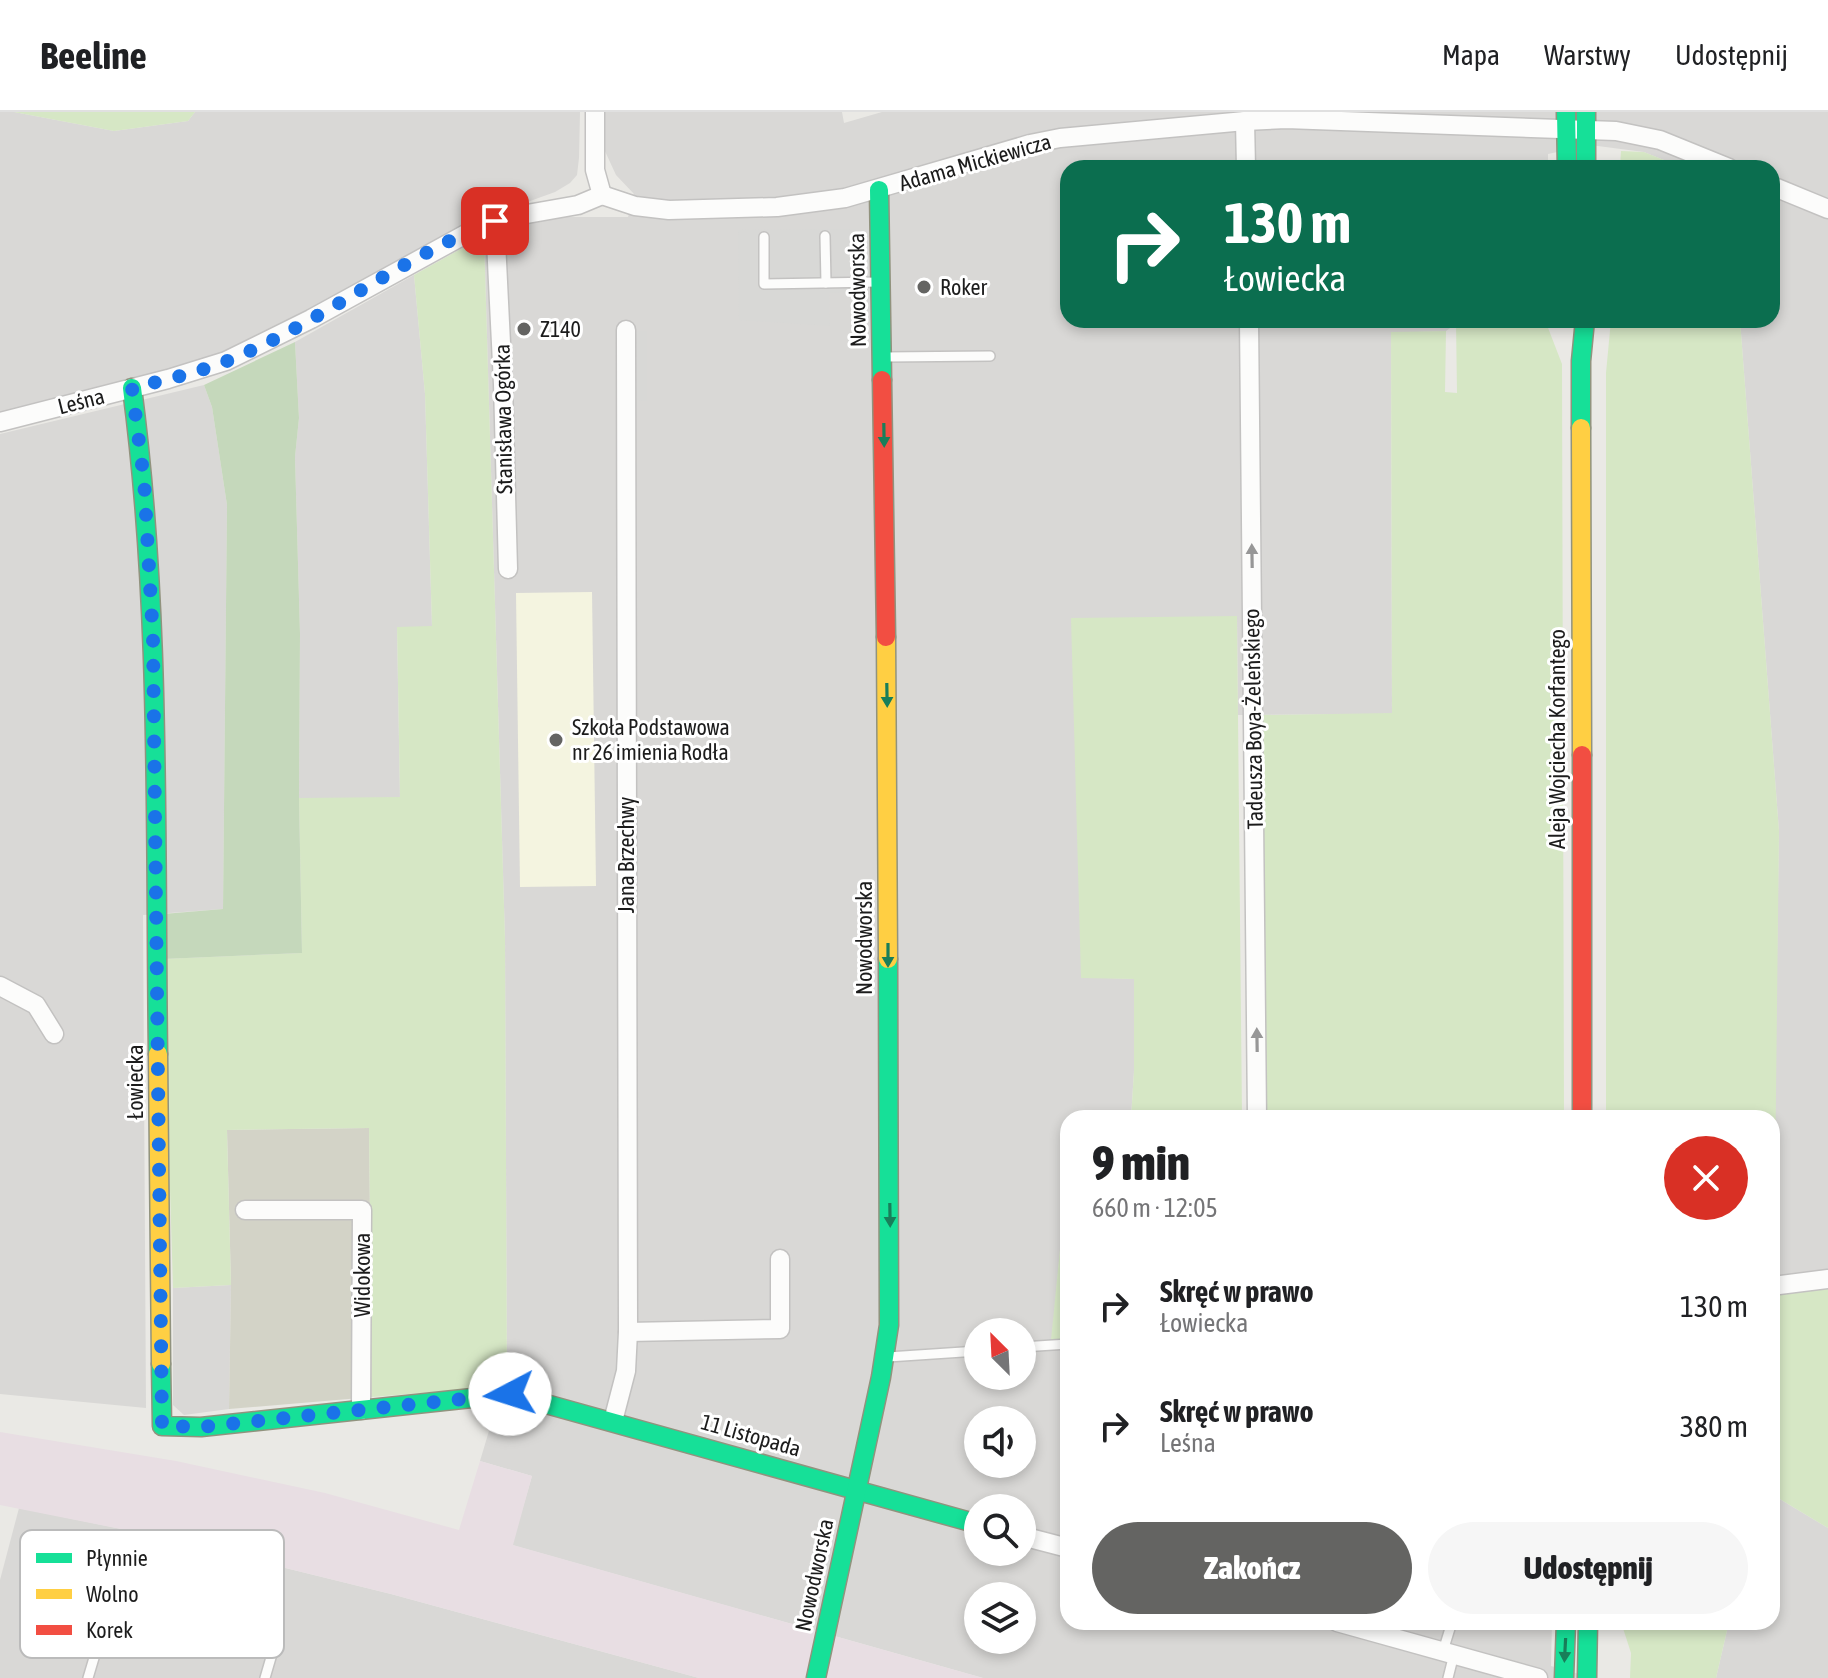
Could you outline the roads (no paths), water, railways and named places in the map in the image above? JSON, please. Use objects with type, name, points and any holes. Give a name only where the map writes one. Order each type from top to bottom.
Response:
[{"type":"street","points":[[595,112],[595,170],[602,195]]},
{"type":"street","name":"Adama Mickiewicza","points":[[602,195],[635,206],[669,210],[742,209],[845,198],[1060,138],[1286,119],[1576,120],[1660,140],[1709,160]]},
{"type":"street","points":[[1568,160],[1576,120]]},
{"type":"street","points":[[1576,120],[1584,160]]},
{"type":"street","points":[[1245,121],[1246,160]]},
{"type":"street","points":[[1780,189],[1828,209]]},
{"type":"street","name":"Nowodworska","points":[[816,1678],[885,1358],[890,1288],[879,190]]},
{"type":"street","name":"Leśna","points":[[0,422],[226,361],[311,319],[454,239],[495,221],[578,205],[602,195]]},
{"type":"street","name":"Stanisława Ogórka","points":[[495,221],[508,569]]},
{"type":"street","name":"Tadeusza Boya-Żeleńskiego","points":[[1249,328],[1257,1110]]},
{"type":"street","name":"Aleja Wojciecha Korfantego","points":[[1574,328],[1581,361]]},
{"type":"street","name":"Aleja Wojciecha Korfantego","points":[[1582,1110],[1581,361],[1584,328]]},
{"type":"street","name":"Jana Brzechwy","points":[[613,1421],[626,1371],[628,1332],[626,330]]},
{"type":"street","name":"Łowiecka","points":[[132,388],[144,480],[153,638],[162,1426],[201,1427],[510,1394]]},
{"type":"street","points":[[0,986],[36,1005],[54,1034]]},
{"type":"street","name":"Widokowa","points":[[245,1210],[362,1210],[361,1410]]},
{"type":"street","points":[[628,1332],[780,1329],[780,1259]]},
{"type":"street","points":[[1780,1285],[1828,1279]]},
{"type":"street","name":"11 Listopada","points":[[510,1394],[964,1520]]},
{"type":"street","points":[[1036,1540],[1060,1546]]},
{"type":"street","points":[[1366,1630],[1538,1678]]},
{"type":"street","points":[[1564,1678],[1566,1630]]},
{"type":"street","points":[[1587,1678],[1588,1630]]},
{"type":"lane","points":[[825,236],[826,283]]},
{"type":"lane","points":[[764,237],[764,284],[881,282]]},
{"type":"lane","points":[[883,357],[990,356]]},
{"type":"lane","points":[[1036,1346],[1060,1345]]},
{"type":"lane","points":[[885,1358],[964,1352]]},
{"type":"lane","points":[[1448,1678],[1451,1630]]},
{"type":"lane","points":[[88,1678],[94,1658]]},
{"type":"lane","points":[[265,1678],[271,1658]]},
{"type":"place","name":"Roker","points":[[924,287]]},
{"type":"place","name":"Z140","points":[[524,329]]},
{"type":"place","name":"Szkoła Podstawowa nr 26 imienia Rodła","points":[[556,740]]}]
